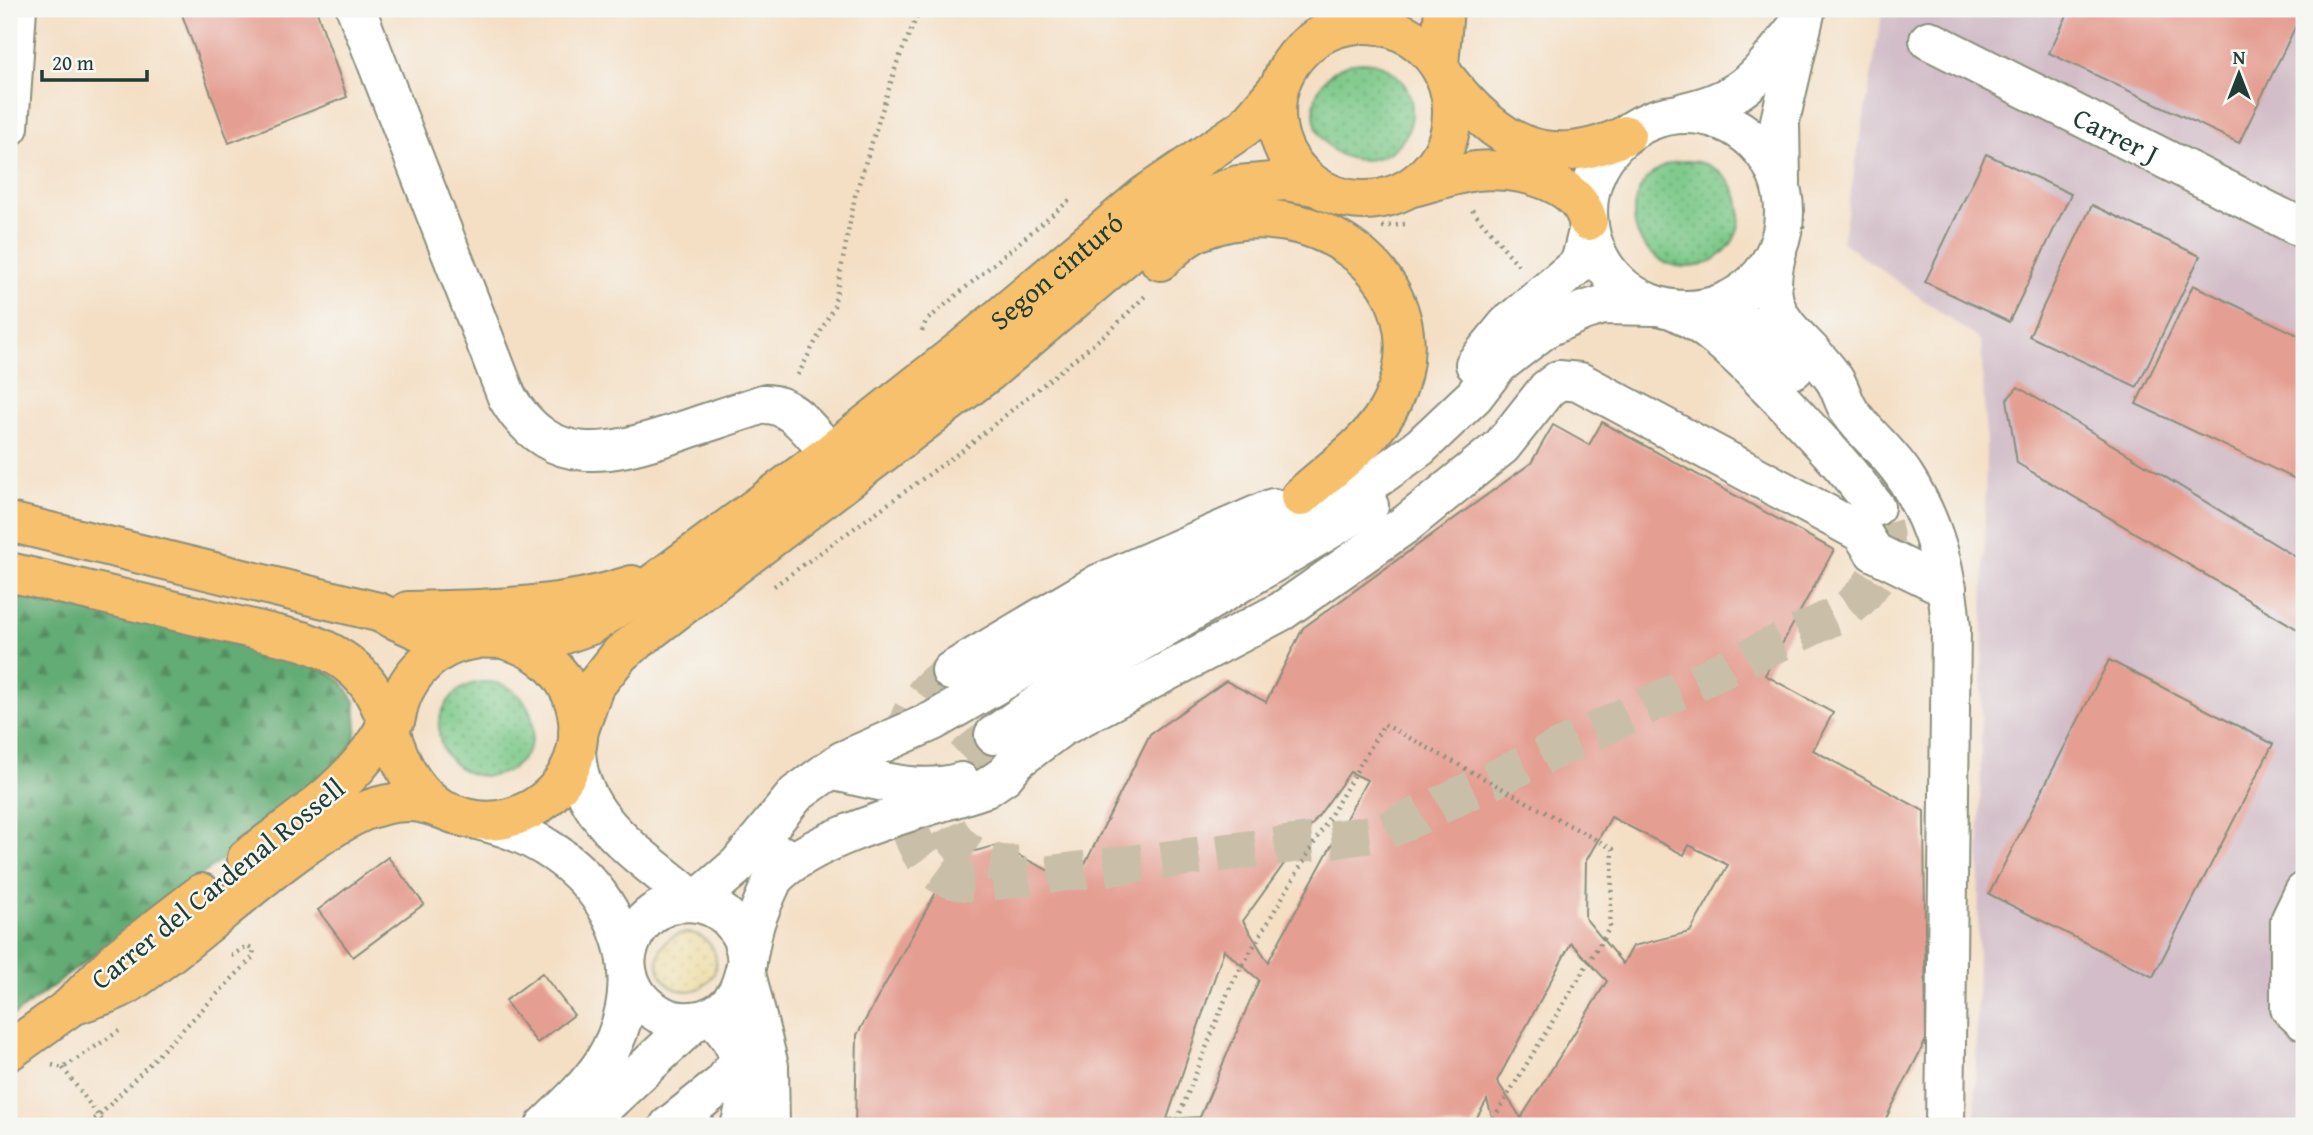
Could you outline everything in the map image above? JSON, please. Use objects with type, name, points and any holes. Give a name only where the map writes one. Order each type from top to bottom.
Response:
[{"type":"highway","points":[[1413,203],[1448,139],[1453,108],[1443,71],[1444,9]]},
{"type":"highway","points":[[1315,186],[1295,167],[1281,143],[1275,116],[1278,88],[1299,52],[1347,19],[1392,28],[1419,42],[1484,122],[1520,144],[1548,149],[1580,149],[1609,143],[1626,135]]},
{"type":"highway","name":"Segon cinturó","points":[[681,563],[830,453],[982,332],[1145,195],[1245,127],[1278,88]]},
{"type":"highway","points":[[70,1007],[132,982],[248,890],[351,817],[371,808],[410,802],[481,821],[512,817],[541,803],[562,781],[594,687],[621,653],[989,372],[1140,243],[1193,203],[1225,189],[1285,181],[1315,186],[1356,200],[1385,198],[1413,203],[1489,171],[1526,175],[1555,185],[1576,198],[1589,224]]},
{"type":"highway","points":[[989,372],[1106,308],[1181,242],[1200,230],[1239,220],[1265,219],[1307,225],[1326,232],[1365,259],[1392,295],[1402,329],[1402,369],[1391,402],[1371,435],[1300,497]]},
{"type":"highway","points":[[9,522],[378,612],[420,631],[442,637],[548,640],[572,634],[614,611],[681,563]]},
{"type":"highway","points":[[378,612],[488,611],[562,603],[634,584],[681,563]]},
{"type":"highway","points":[[9,572],[303,641],[336,654],[363,677],[396,722],[409,778],[439,808]]},
{"type":"highway","points":[[396,722],[417,670],[429,659],[453,645],[488,639],[525,647],[551,664],[570,690],[577,743]]},
{"type":"highway","points":[[356,768],[370,741],[375,712],[371,691],[363,677]]},
{"type":"highway","name":"Carrer del Cardenal Rossell","points":[[24,1057],[117,959],[335,790],[396,722]]},
{"type":"street","points":[[9,128],[18,9]]},
{"type":"street","points":[[356,9],[507,397],[523,421],[555,444],[599,453],[630,448],[763,404],[777,404],[791,412],[830,453]]},
{"type":"street","points":[[1805,13],[1754,81],[1742,91],[1712,106],[1656,119],[1626,135],[1609,152],[1596,173],[1588,205],[1589,224],[1596,253],[1604,267],[1627,291],[1677,308],[1707,328],[1737,354],[1843,463],[1874,533],[1924,511]]},
{"type":"street","points":[[1805,13],[1780,121],[1779,143],[1785,220],[1772,286],[1788,331],[1833,378],[1851,412],[1904,474],[1924,511],[1941,552],[1947,588],[1951,628],[1945,1126]]},
{"type":"street","name":"Carrer J","points":[[1929,40],[2301,219]]},
{"type":"street","points":[[1671,115],[1704,115],[1736,127],[1769,159],[1782,188]]},
{"type":"street","points":[[951,671],[1098,584],[1351,474],[1401,439],[1459,384],[1507,325],[1580,263],[1589,224]]},
{"type":"street","points":[[1677,308],[1721,305],[1747,290],[1770,267],[1777,251]]},
{"type":"street","points":[[545,1126],[578,1094],[603,1062],[623,1016],[630,940],[647,916],[664,905],[695,902],[738,865],[796,794],[829,770],[973,700],[1149,596],[1310,511],[1362,489],[1449,422],[1497,366],[1563,318],[1603,305],[1677,308],[1730,314],[1752,325],[1819,395],[1851,412]]},
{"type":"street","points":[[774,878],[791,862],[841,839],[986,788],[1005,775],[1006,747],[1053,694],[1330,531],[1382,497],[1461,435],[1488,408],[1519,369],[1535,337]]},
{"type":"street","points":[[829,770],[918,787],[942,787],[1006,747],[1060,728],[1282,611],[1339,572],[1482,464],[1502,446],[1547,389],[1559,380],[1580,382],[1869,520]]},
{"type":"street","points":[[1231,555],[1300,497]]},
{"type":"street","points":[[1869,520],[1874,552],[1947,588]]},
{"type":"street","points":[[577,743],[581,784],[597,815],[695,902],[713,908],[736,926],[744,944],[746,968],[769,1066],[771,1126]]},
{"type":"street","points":[[583,1126],[703,1019],[734,999],[746,968],[755,924],[774,878],[787,848],[808,817],[829,770]]},
{"type":"street","points":[[481,821],[507,827],[532,838],[579,873],[614,917],[622,937],[634,990],[646,1006],[673,1020],[703,1019],[728,1032],[744,1091],[740,1126]]},
{"type":"street","points":[[2297,1015],[2290,921],[2304,892]]},
{"type":"street","points":[[669,1126],[723,1083],[736,1056]]},
{"type":"street","points":[[706,1126],[730,1086],[736,1056]]},
{"type":"path","points":[[791,412],[788,395],[834,306],[855,196],[897,63],[920,9]]},
{"type":"path","points":[[1472,210],[1489,171]]},
{"type":"path","points":[[918,343],[926,321],[1072,198]]},
{"type":"path","points":[[1380,227],[1413,203]]},
{"type":"path","points":[[1459,211],[1472,210]]},
{"type":"path","points":[[1472,210],[1543,294]]},
{"type":"path","points":[[771,589],[896,501],[1038,391],[1113,328],[1154,287]]},
{"type":"path","points":[[1175,1126],[1231,985],[1384,724],[1613,849],[1610,927],[1489,1126]]},
{"type":"path","points":[[82,1126],[99,1117],[254,956],[253,949],[247,946],[224,961]]},
{"type":"path","points":[[63,1068],[121,1030]]},
{"type":"path","points":[[24,1057],[63,1068],[106,1126]]},
{"type":"shaded area","points":[[1883,9],[2304,9],[2304,1126],[1975,1126],[1986,445],[1981,341],[1842,242]]},
{"type":"green space","points":[[1363,62],[1382,65],[1398,76],[1409,92],[1412,111],[1409,130],[1398,146],[1382,157],[1363,160],[1344,157],[1328,146],[1317,130],[1314,111],[1317,92],[1328,76],[1344,65]]},
{"type":"green space","points":[[1687,161],[1707,165],[1725,176],[1736,194],[1740,214],[1736,234],[1725,252],[1707,263],[1687,267],[1667,263],[1649,252],[1638,234],[1634,214],[1638,194],[1649,176],[1667,165]]},
{"type":"green space","points":[[9,593],[286,654],[331,674],[342,682],[355,701],[357,728],[354,741],[324,783],[9,1019]]},
{"type":"green space","points":[[477,682],[495,682],[520,695],[530,711],[533,729],[530,747],[520,763],[495,776],[477,776],[452,763],[439,738],[439,720],[452,695]]},
{"type":"sand","points":[[687,933],[698,935],[711,946],[716,962],[714,973],[703,986],[687,991],[676,989],[663,978],[658,962],[660,951],[671,938]]},
{"type":"building","points":[[180,9],[316,9],[347,97],[229,143]]},
{"type":"building","points":[[2070,9],[2304,9],[2239,143],[2049,53]]},
{"type":"building","points":[[1986,154],[2071,194],[2009,322],[1925,282]]},
{"type":"building","points":[[2092,205],[2200,256],[2137,387],[2029,336]]},
{"type":"building","points":[[2193,285],[2304,338],[2304,483],[2136,404]]},
{"type":"building","points":[[2018,387],[2304,562],[2304,633],[2017,463],[2007,399]]},
{"type":"building","points":[[1602,422],[1834,550],[1765,675],[1833,713],[1813,750],[1924,811],[1926,1040],[1882,1126],[1495,1126],[1487,1100],[1472,1126],[855,1126],[857,1035],[956,856],[998,845],[1075,884],[1150,734],[1226,681],[1266,702],[1303,628],[1531,463],[1553,425],[1589,445]],"holes":[[[1350,772],[1367,780],[1268,962],[1243,921]],[[1611,817],[1684,855],[1689,845],[1728,865],[1690,932],[1633,946],[1623,964],[1585,918],[1586,861]],[[1571,943],[1607,981],[1521,1118],[1497,1081]],[[1224,950],[1259,980],[1200,1117],[1167,1119]]]},
{"type":"building","points":[[2109,660],[2273,744],[2153,977],[1989,894]]},
{"type":"building","points":[[388,857],[424,904],[353,957],[318,910]]},
{"type":"building","points":[[542,973],[574,1015],[537,1043],[505,1001]]},
{"type":"tunnel","points":[[951,671],[926,692],[912,712],[904,736],[902,757],[904,803],[917,847],[928,863],[950,879],[978,883],[1382,833],[1845,611],[1867,590],[1881,565],[1885,537],[1875,507]]},
{"type":"tunnel","points":[[994,735],[959,763],[944,793],[943,811],[947,827],[969,852],[984,860],[1020,864]]}]
